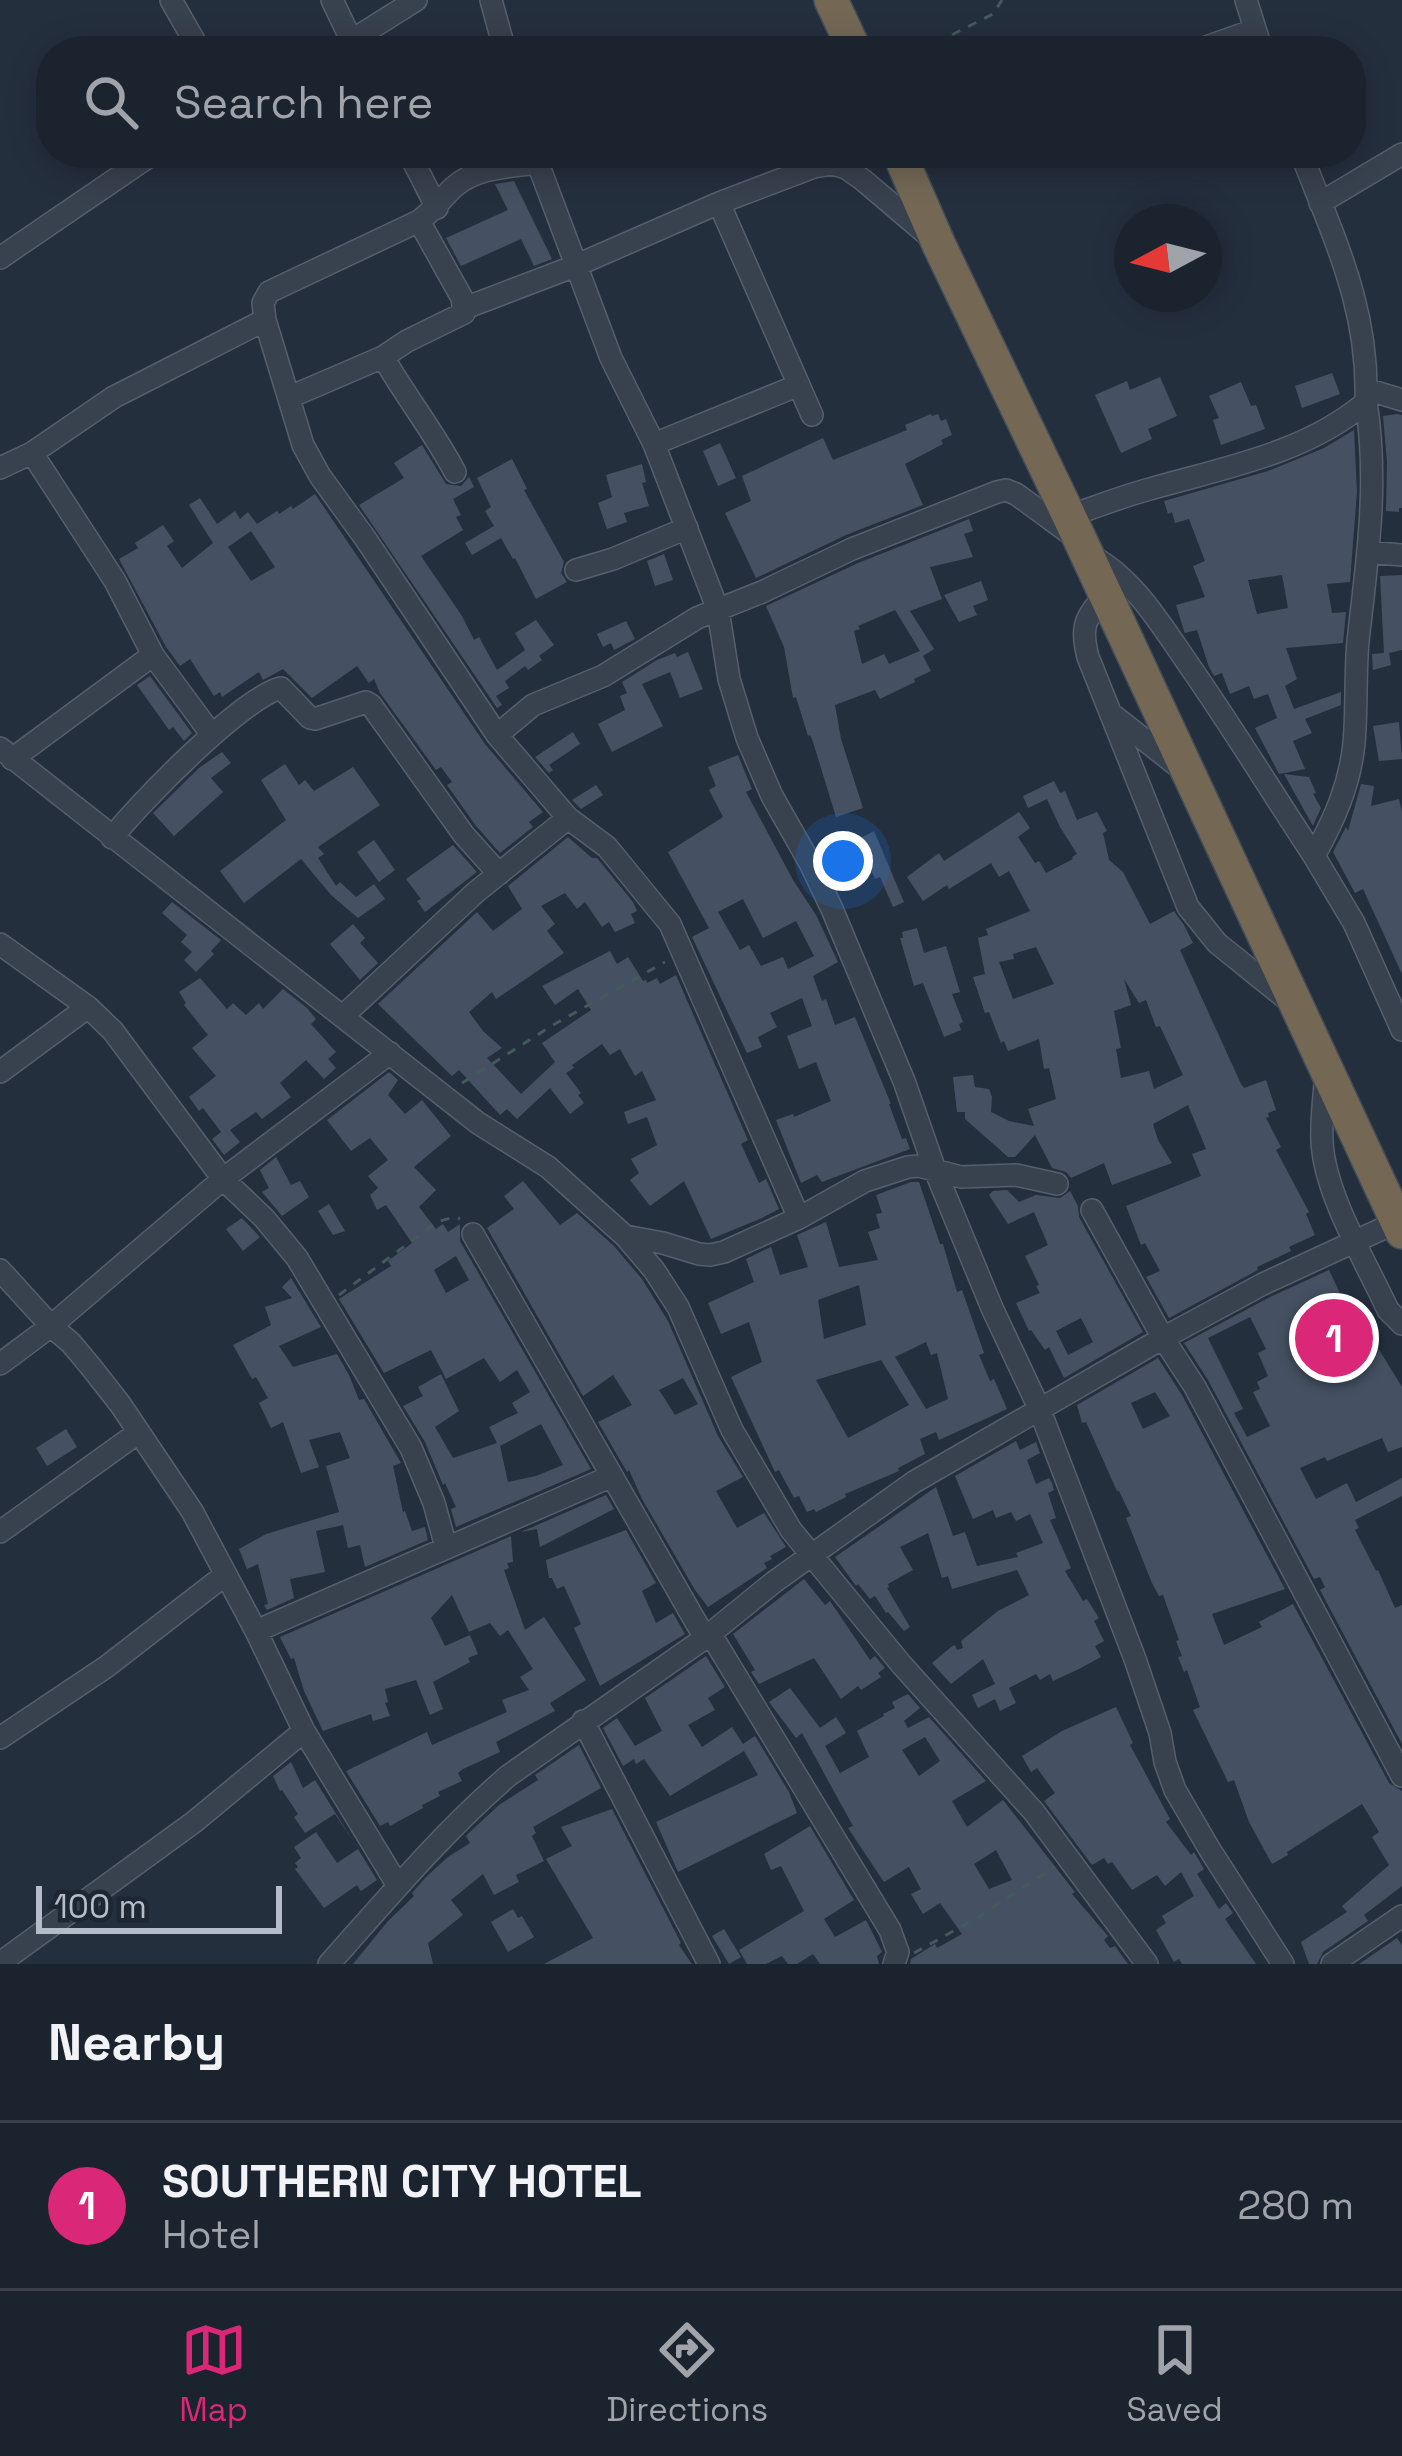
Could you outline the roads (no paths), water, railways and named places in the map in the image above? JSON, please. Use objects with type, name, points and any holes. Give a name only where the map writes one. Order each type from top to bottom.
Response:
[{"type":"highway","points":[[831,0],[848,36]]},
{"type":"highway","points":[[906,168],[1400,1227]]},
{"type":"street","points":[[171,0],[191,36]]},
{"type":"street","points":[[332,0],[343,36]]},
{"type":"street","points":[[364,36],[416,0]]},
{"type":"street","points":[[491,0],[502,36]]},
{"type":"street","points":[[1246,0],[1257,36]]},
{"type":"street","points":[[1320,202],[1402,154]]},
{"type":"street","points":[[0,258],[132,168]]},
{"type":"street","points":[[290,397],[383,357],[461,316],[462,298],[414,168]]},
{"type":"street","points":[[494,168],[468,176],[428,215],[269,292],[263,303],[265,320],[312,463],[497,735],[568,818],[607,847],[670,924],[799,1217]]},
{"type":"street","points":[[540,168],[611,358],[654,444],[718,610],[729,679],[747,739],[832,909],[992,1308],[1039,1408],[1135,1659],[1175,1790],[1283,1964]]},
{"type":"street","points":[[464,308],[811,168]]},
{"type":"street","points":[[846,168],[939,244]]},
{"type":"street","points":[[1307,168],[1344,261],[1362,325],[1374,483],[1357,659],[1354,747],[1336,817],[1314,856]]},
{"type":"street","points":[[719,203],[812,415]]},
{"type":"street","points":[[0,469],[114,397],[265,320]]},
{"type":"street","points":[[383,357],[455,472]]},
{"type":"street","points":[[654,444],[799,385]]},
{"type":"street","points":[[1366,395],[1402,400]]},
{"type":"street","points":[[1078,536],[1141,491],[1210,474],[1344,421],[1366,395]]},
{"type":"street","points":[[32,452],[115,581],[153,655],[212,735]]},
{"type":"street","points":[[497,735],[548,697],[603,676],[697,618],[852,549],[1006,490],[1078,536],[1144,602],[1314,856],[1354,923],[1402,1030]]},
{"type":"street","points":[[577,569],[687,528]]},
{"type":"street","points":[[1368,552],[1402,555]]},
{"type":"street","points":[[1105,595],[1089,614],[1083,636],[1188,907],[1217,943],[1299,1008]]},
{"type":"street","points":[[153,655],[6,753],[478,1123],[548,1167],[625,1236],[678,1307],[732,1430],[791,1530],[902,1664],[1012,1785],[1147,1964]]},
{"type":"street","points":[[112,838],[132,812],[212,735],[277,687],[315,719],[370,704],[464,835],[499,874]]},
{"type":"street","points":[[1109,712],[1190,775]]},
{"type":"street","points":[[344,1016],[476,892],[568,818]]},
{"type":"street","points":[[0,944],[88,1007],[113,1031],[223,1179],[288,1246],[411,1448],[446,1546]]},
{"type":"street","points":[[0,1072],[88,1007]]},
{"type":"street","points":[[0,1364],[223,1179],[390,1052]]},
{"type":"street","points":[[1326,1069],[1325,1164],[1337,1201],[1388,1310],[1402,1324]]},
{"type":"street","points":[[625,1236],[710,1256],[799,1217],[865,1181],[919,1166],[961,1178],[1016,1175],[1057,1184]]},
{"type":"street","points":[[1092,1210],[1195,1387],[1402,1776]]},
{"type":"street","points":[[329,1964],[398,1884],[508,1776],[708,1636],[774,1582],[914,1482],[1263,1284],[1356,1240],[1400,1227]]},
{"type":"street","points":[[472,1234],[708,1636],[890,1930],[898,1952],[895,1963]]},
{"type":"street","points":[[0,1270],[71,1342],[140,1432],[192,1511],[304,1732],[398,1884]]},
{"type":"street","points":[[0,1532],[140,1432]]},
{"type":"street","points":[[256,1630],[612,1476]]},
{"type":"street","points":[[0,1738],[106,1667],[225,1575]]},
{"type":"street","points":[[583,1721],[709,1964]]},
{"type":"street","points":[[0,1963],[176,1836],[304,1732]]},
{"type":"street","points":[[1332,1964],[1402,1916]]},
{"type":"place","name":"SOUTHERN CITY HOTEL","points":[[1334,1338]]}]
